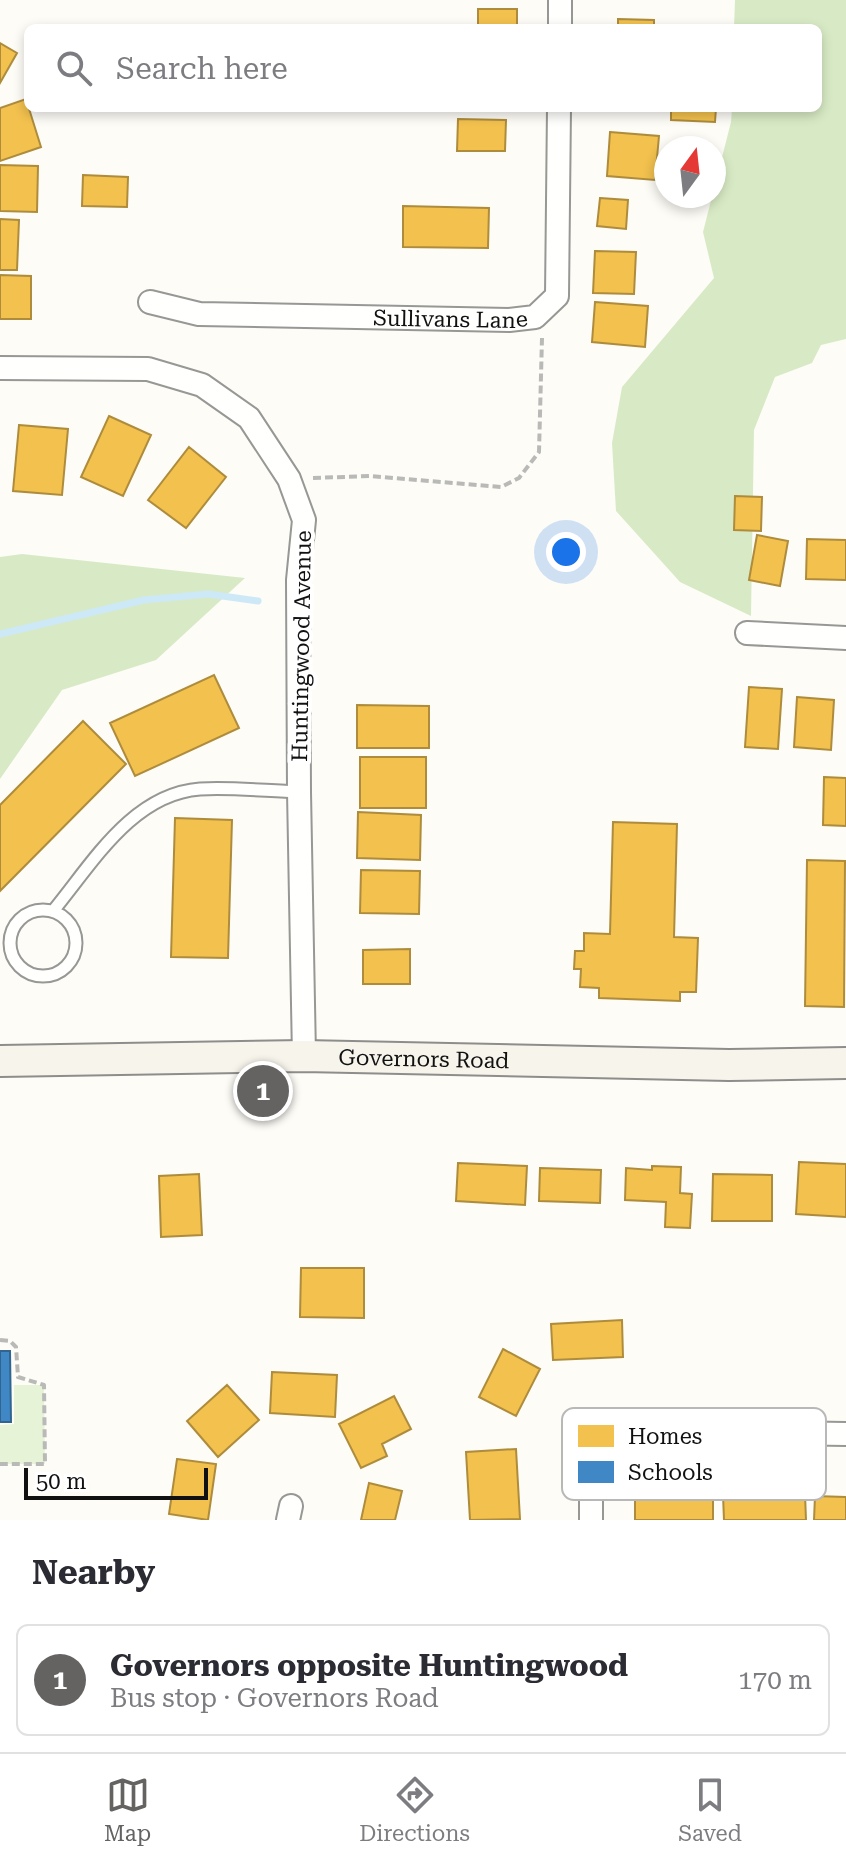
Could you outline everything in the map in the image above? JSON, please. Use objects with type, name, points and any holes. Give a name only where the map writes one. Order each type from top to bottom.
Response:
[{"type":"main road","name":"Governors Road","points":[[0,1061],[304,1056],[713,1065],[846,1063]]},
{"type":"street","points":[[560,0],[560,24]]},
{"type":"street","name":"Sullivans Lane","points":[[150,302],[199,314],[509,320],[535,317],[557,296],[559,112]]},
{"type":"street","name":"Huntingwood Avenue","points":[[0,368],[148,369],[202,385],[249,418],[289,479],[304,520],[298,580],[304,1056]]},
{"type":"street","points":[[747,633],[846,638]]},
{"type":"street","points":[[826,1434],[846,1434]]},
{"type":"lane","points":[[53,911],[122,828],[157,801],[198,789],[299,792]]},
{"type":"lane","points":[[37,910],[53,911],[73,927],[75,953],[68,966],[55,975],[34,976],[17,964],[11,949],[11,934],[19,920],[27,914],[37,910]]},
{"type":"path","points":[[311,478],[370,476],[501,487],[519,478],[539,452],[542,338],[557,296]]},
{"type":"path","points":[[0,1340],[10,1341],[16,1347],[18,1377],[44,1385],[45,1464],[0,1464]]},
{"type":"green space","points":[[735,0],[846,0],[846,339],[821,345],[812,363],[775,377],[754,430],[751,616],[680,582],[616,511],[612,443],[622,387],[714,278],[703,232],[709,208],[726,208],[726,142],[732,112],[822,112],[822,24],[734,24]]},
{"type":"green space","points":[[22,554],[245,578],[156,660],[62,690],[0,779],[0,557]]},
{"type":"green space","points":[[14,1385],[44,1385],[45,1464],[0,1464],[0,1425],[14,1424]]},
{"type":"building: Homes","points":[[478,9],[517,9],[517,24],[478,24]]},
{"type":"building: Homes","points":[[618,19],[654,20],[654,24],[618,24]]},
{"type":"building: Homes","points":[[0,43],[17,53],[0,83]]},
{"type":"building: Homes","points":[[24,100],[24,112],[30,112],[41,147],[0,161],[0,108]]},
{"type":"building: Homes","points":[[671,112],[716,112],[715,122],[671,120]]},
{"type":"building: Homes","points":[[458,119],[506,120],[505,151],[457,151]]},
{"type":"building: Homes","points":[[610,132],[659,136],[654,136],[654,180],[607,176]]},
{"type":"building: Homes","points":[[0,165],[38,166],[37,212],[0,211]]},
{"type":"building: Homes","points":[[83,175],[128,177],[127,207],[82,206]]},
{"type":"building: Homes","points":[[600,198],[628,200],[626,229],[597,226]]},
{"type":"building: Homes","points":[[403,206],[489,208],[488,248],[403,247]]},
{"type":"building: Homes","points":[[0,219],[19,220],[17,270],[0,270]]},
{"type":"building: Homes","points":[[595,251],[636,252],[634,294],[593,293]]},
{"type":"building: Homes","points":[[0,275],[31,276],[31,319],[0,319]]},
{"type":"building: Homes","points":[[595,302],[648,306],[645,347],[592,342]]},
{"type":"building: Homes","points":[[109,416],[151,435],[123,496],[81,477]]},
{"type":"building: Homes","points":[[19,425],[68,429],[62,495],[13,491]]},
{"type":"building: Homes","points":[[189,447],[226,477],[186,528],[148,500]]},
{"type":"building: Homes","points":[[735,496],[762,497],[761,531],[734,530]]},
{"type":"building: Homes","points":[[757,535],[788,541],[780,586],[749,580]]},
{"type":"building: Homes","points":[[807,539],[846,540],[846,580],[806,579]]},
{"type":"building: Homes","points":[[214,675],[239,728],[135,776],[110,723]]},
{"type":"building: Homes","points":[[749,687],[782,689],[778,749],[745,747]]},
{"type":"building: Homes","points":[[797,697],[834,700],[831,750],[794,747]]},
{"type":"building: Homes","points":[[357,705],[429,706],[429,748],[357,748]]},
{"type":"building: Homes","points":[[83,721],[126,764],[0,891],[0,805]]},
{"type":"building: Homes","points":[[360,757],[426,757],[426,808],[360,808]]},
{"type":"building: Homes","points":[[824,777],[846,778],[846,826],[823,825]]},
{"type":"building: Homes","points":[[358,812],[421,815],[420,860],[357,858]]},
{"type":"building: Homes","points":[[175,818],[232,820],[228,958],[171,957]]},
{"type":"building: Homes","points":[[613,822],[677,824],[674,937],[698,938],[696,992],[680,992],[680,1001],[599,998],[599,988],[580,987],[581,969],[574,969],[575,951],[584,951],[584,933],[610,934]]},
{"type":"building: Homes","points":[[807,860],[845,861],[844,1007],[805,1006]]},
{"type":"building: Homes","points":[[361,870],[420,871],[419,914],[360,913]]},
{"type":"building: Homes","points":[[410,949],[410,984],[363,984],[363,950]]},
{"type":"building: Homes","points":[[799,1162],[846,1164],[846,1217],[796,1214]]},
{"type":"building: Homes","points":[[458,1163],[527,1166],[525,1205],[456,1201]]},
{"type":"building: Homes","points":[[652,1166],[681,1167],[680,1193],[692,1194],[690,1228],[665,1227],[666,1202],[625,1200],[626,1168],[652,1170]]},
{"type":"building: Homes","points":[[540,1168],[601,1170],[600,1203],[539,1201]]},
{"type":"building: Homes","points":[[199,1174],[202,1235],[161,1237],[159,1176]]},
{"type":"building: Homes","points":[[713,1174],[772,1175],[772,1221],[712,1221]]},
{"type":"building: Homes","points":[[301,1268],[364,1268],[364,1318],[300,1317]]},
{"type":"building: Homes","points":[[622,1320],[623,1357],[553,1360],[551,1324]]},
{"type":"building: Homes","points":[[503,1349],[540,1369],[516,1416],[479,1397]]},
{"type":"building: Homes","points":[[272,1372],[337,1375],[335,1417],[270,1413]]},
{"type":"building: Homes","points":[[227,1385],[259,1420],[218,1457],[187,1421]]},
{"type":"building: Homes","points":[[394,1396],[411,1429],[382,1444],[387,1456],[361,1468],[339,1424]]},
{"type":"building: Homes","points":[[516,1449],[520,1519],[470,1520],[466,1452]]},
{"type":"building: Homes","points":[[177,1459],[216,1464],[208,1520],[169,1514]]},
{"type":"building: Homes","points":[[369,1483],[402,1491],[395,1520],[361,1520]]},
{"type":"building: Homes","points":[[826,1496],[846,1497],[846,1520],[814,1520],[815,1500],[826,1500]]},
{"type":"building: Homes","points":[[635,1500],[713,1500],[713,1520],[635,1520]]},
{"type":"building: Homes","points":[[723,1500],[805,1500],[806,1520],[724,1520]]},
{"type":"building: Schools","points":[[0,1351],[10,1351],[11,1422],[0,1422]]},
{"type":"waterway","points":[[0,634],[144,600],[208,594],[258,601]]},
{"type":"place","name":"Governors opposite Huntingwood","points":[[263,1091]]}]
